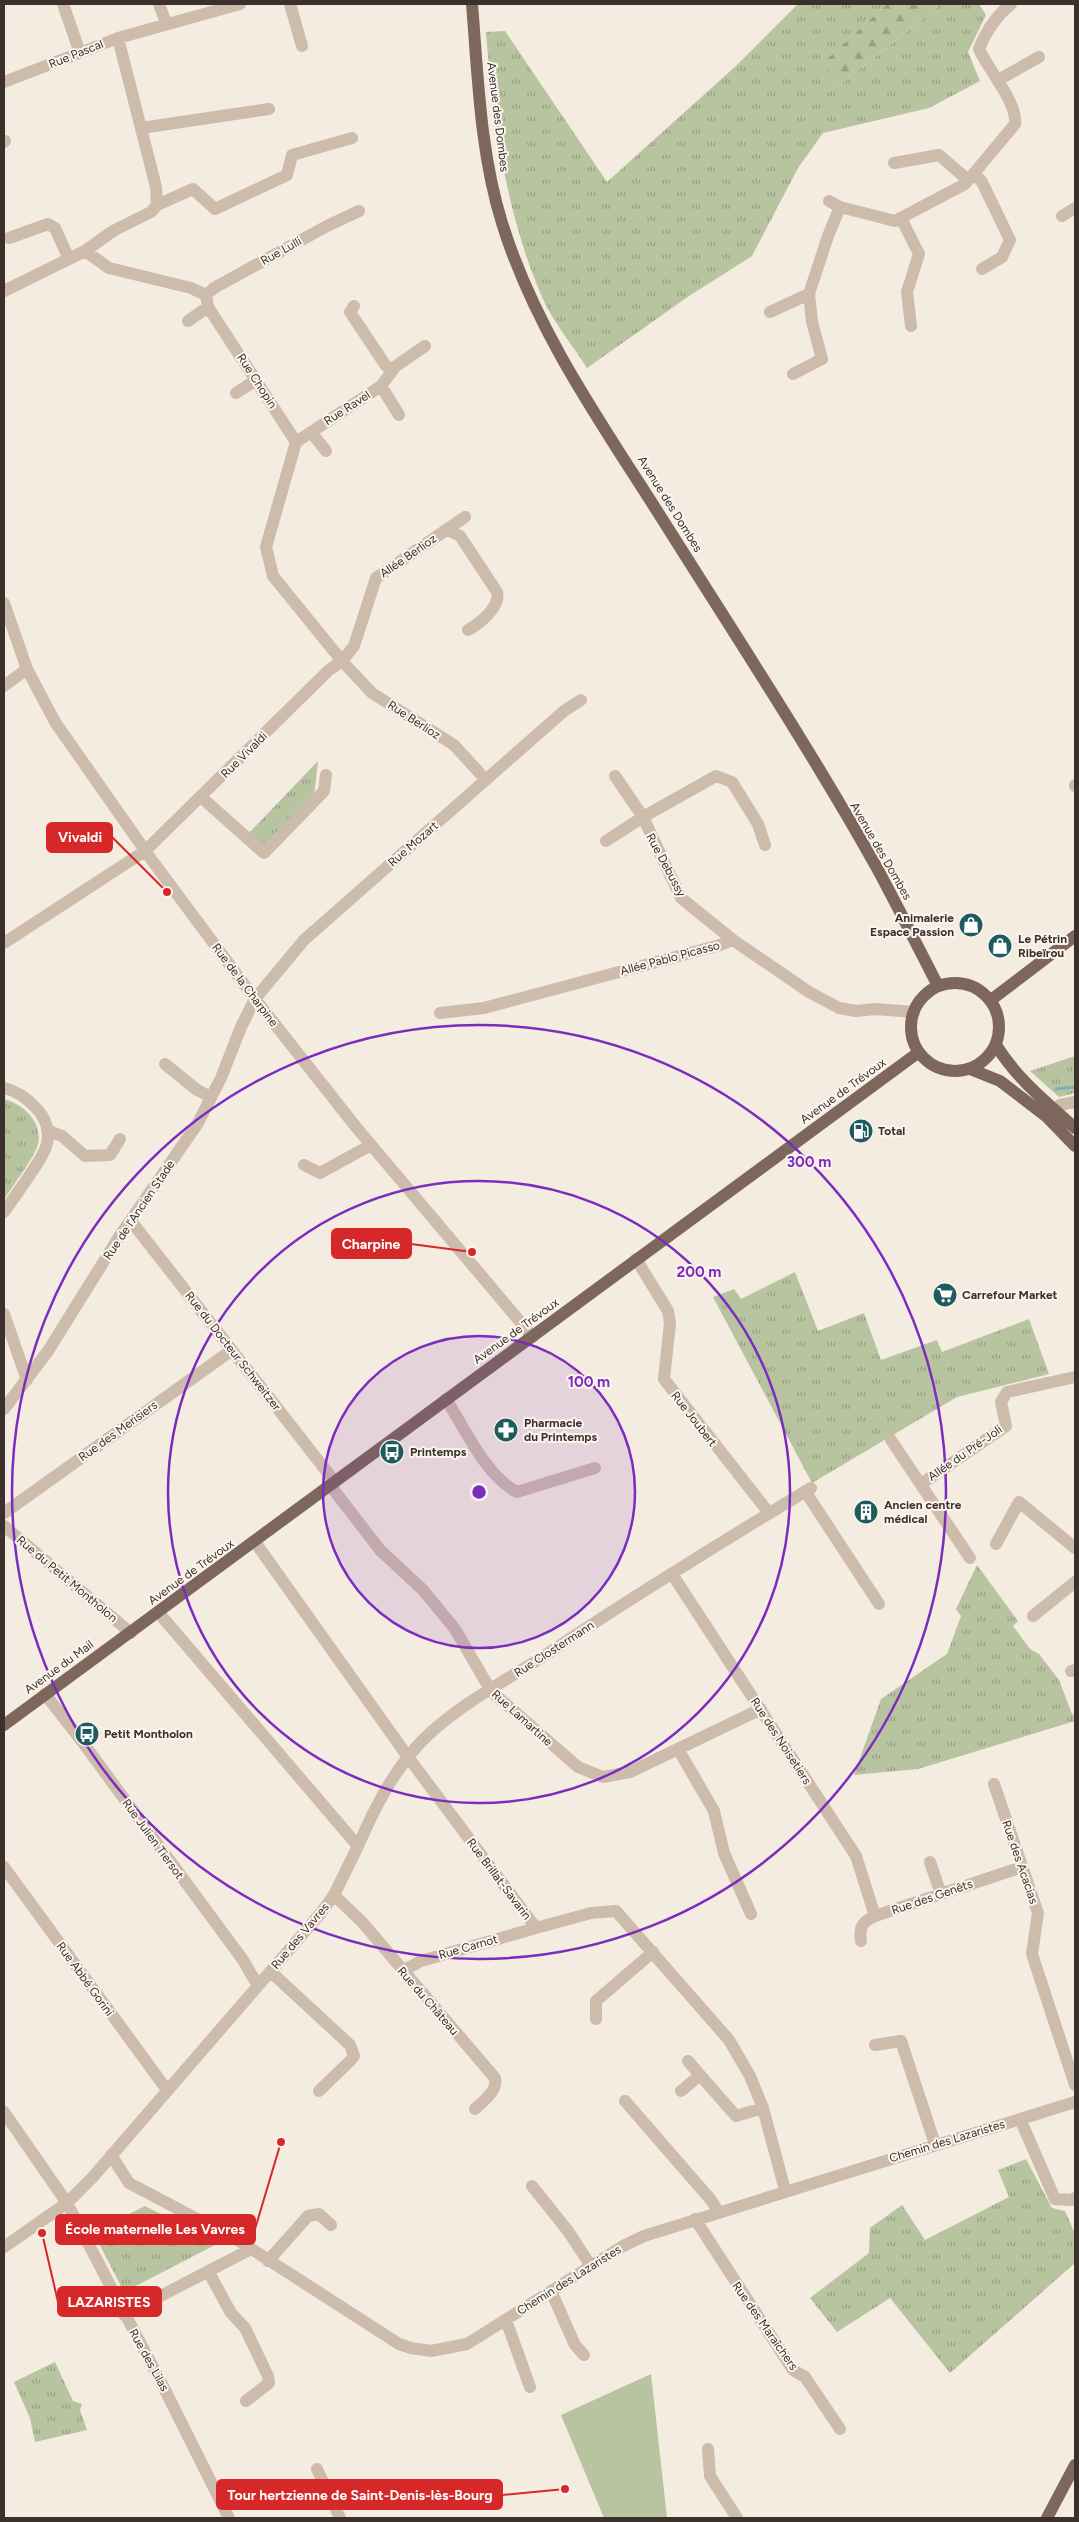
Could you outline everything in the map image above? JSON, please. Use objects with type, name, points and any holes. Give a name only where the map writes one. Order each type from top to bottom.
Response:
[{"type":"main road","name":"Avenue des Dombes","points":[[472,4],[482,122],[490,172],[502,222],[527,291],[569,370],[759,672],[877,868],[938,986]]},
{"type":"main road","points":[[991,1000],[1075,936]]},
{"type":"main road","points":[[961,983],[982,992],[991,1000],[1000,1022],[996,1045],[986,1059],[970,1069],[948,1071],[937,1067],[919,1052],[911,1032],[914,1012],[923,997],[938,986],[961,983]]},
{"type":"main road","points":[[996,1045],[1075,1146]]},
{"type":"main road","name":"Avenue de Trévoux","points":[[131,1633],[919,1052]]},
{"type":"main road","points":[[970,1069],[1000,1081],[1075,1128]]},
{"type":"main road","name":"Avenue du Mail","points":[[4,1725],[131,1633]]},
{"type":"main road","points":[[1047,2518],[1075,2465]]},
{"type":"street","points":[[63,4],[80,53]]},
{"type":"street","points":[[159,4],[166,23]]},
{"type":"street","points":[[118,38],[166,23],[240,4]]},
{"type":"street","points":[[290,4],[302,46]]},
{"type":"street","points":[[793,374],[822,359],[812,322],[808,294],[828,236],[835,204],[895,221],[902,218],[965,184],[1015,124],[1015,115],[998,80],[979,49],[984,35],[1000,13],[1011,4]]},
{"type":"street","name":"Rue Pascal","points":[[4,82],[118,38],[156,187],[157,205]]},
{"type":"street","points":[[998,80],[1039,57]]},
{"type":"street","points":[[141,128],[269,109]]},
{"type":"street","points":[[4,291],[85,251],[113,231],[151,212],[157,205],[193,189],[216,209],[287,175],[292,155],[352,138]]},
{"type":"street","points":[[894,163],[939,155],[982,182],[1010,240],[1002,257],[982,269]]},
{"type":"street","points":[[1062,216],[1075,208]]},
{"type":"street","name":"Rue Lulli","points":[[188,321],[207,301],[214,288],[359,211]]},
{"type":"street","points":[[902,218],[919,254],[907,292],[910,326]]},
{"type":"street","points":[[8,238],[48,224],[55,228],[69,259]]},
{"type":"street","points":[[85,251],[110,268],[191,288],[207,301]]},
{"type":"street","points":[[770,312],[808,294]]},
{"type":"street","name":"Rue Chopin","points":[[207,301],[296,442]]},
{"type":"street","points":[[354,306],[350,312],[386,366],[393,370]]},
{"type":"street","name":"Rue Ravel","points":[[296,442],[381,386],[393,370],[425,346]]},
{"type":"street","points":[[236,393],[256,380]]},
{"type":"street","points":[[381,386],[399,415]]},
{"type":"street","points":[[311,432],[326,451]]},
{"type":"street","points":[[296,442],[266,547],[273,576],[342,661]]},
{"type":"street","name":"Allée Berlioz","points":[[342,661],[354,646],[376,578],[465,517]]},
{"type":"street","points":[[444,531],[450,531],[460,536],[498,592],[496,601],[481,623],[468,630]]},
{"type":"street","name":"Rue de la Charpine","points":[[4,603],[27,669],[55,722],[146,850],[255,999],[371,1145],[532,1337]]},
{"type":"street","name":"Rue Berlioz","points":[[342,661],[372,693],[454,745],[486,780]]},
{"type":"street","name":"Rue Vivaldi","points":[[4,943],[146,850],[329,670],[342,661]]},
{"type":"street","points":[[4,686],[27,669]]},
{"type":"street","name":"Rue Mozart","points":[[255,999],[304,940],[564,711],[581,700]]},
{"type":"street","points":[[201,797],[264,853],[324,792],[326,775]]},
{"type":"street","name":"Rue Debussy","points":[[616,776],[643,817],[681,898],[733,940]]},
{"type":"street","points":[[606,841],[643,817],[716,776],[732,782],[758,824],[765,844]]},
{"type":"street","name":"Allée Pablo Picasso","points":[[440,1013],[484,1008],[720,946],[733,940],[809,992],[839,1008],[856,1011],[875,1009],[914,1012]]},
{"type":"street","name":"Rue de l’Ancien Stade","points":[[4,1409],[27,1380],[198,1123],[255,999]]},
{"type":"street","points":[[165,1064],[197,1090],[211,1097]]},
{"type":"street","points":[[4,1088],[27,1098],[46,1119],[48,1130],[46,1148],[4,1212]]},
{"type":"street","points":[[1051,1113],[1060,1106],[1075,1102]]},
{"type":"street","points":[[48,1130],[62,1136],[85,1156],[110,1155],[120,1139]]},
{"type":"street","points":[[304,1165],[320,1174],[371,1145]]},
{"type":"street","name":"Rue du Docteur Schweitzer","points":[[131,1221],[232,1350],[332,1483]]},
{"type":"street","name":"Rue Joubert","points":[[636,1259],[668,1311],[670,1323],[664,1379],[769,1513]]},
{"type":"street","points":[[4,1314],[27,1380]]},
{"type":"street","name":"Rue des Merisiers","points":[[4,1513],[232,1350]]},
{"type":"street","name":"Allée du Pré-Joli","points":[[922,1484],[1006,1426],[1002,1402],[1008,1392],[1075,1377]]},
{"type":"street","points":[[446,1399],[493,1474],[504,1485],[517,1492],[595,1468]]},
{"type":"street","name":"Allée du Pré-Joli","points":[[891,1440],[970,1558]]},
{"type":"street","name":"Rue Lamartine","points":[[332,1483],[380,1550],[422,1590],[454,1628],[491,1691],[578,1767],[603,1777],[630,1772],[761,1709]]},
{"type":"street","name":"Rue Clostermann","points":[[358,1846],[374,1811],[408,1757],[428,1735],[459,1710],[808,1490],[879,1604]]},
{"type":"street","points":[[996,1544],[1019,1502],[1075,1548]]},
{"type":"street","name":"Rue du Petit Montholon","points":[[4,1526],[131,1633]]},
{"type":"street","name":"Rue Brillat-Savarin","points":[[255,1542],[408,1757],[536,1928],[591,1913],[616,1911],[730,2040],[750,2076],[763,2108],[785,2190]]},
{"type":"street","name":"Rue des Noisetiers","points":[[672,1574],[856,1856],[875,1916]]},
{"type":"street","points":[[1033,1616],[1075,1582]]},
{"type":"street","points":[[158,1612],[358,1846]]},
{"type":"street","name":"Rue Julien Tiersot","points":[[45,1694],[82,1740],[243,1960],[258,1986]]},
{"type":"street","points":[[678,1749],[714,1811],[724,1853],[751,1914]]},
{"type":"street","name":"Rue des Acacias","points":[[994,1784],[1038,1914],[1032,1954],[1075,2085]]},
{"type":"street","name":"Rue des Vavres","points":[[4,2247],[67,2203],[111,2155],[271,1972],[334,1895],[358,1846]]},
{"type":"street","points":[[930,1862],[941,1894]]},
{"type":"street","name":"Rue Abbé Gorini","points":[[4,1867],[167,2090]]},
{"type":"street","name":"Rue des Genêts","points":[[861,1942],[859,1930],[864,1921],[1022,1867]]},
{"type":"street","name":"Rue du Château","points":[[334,1895],[353,1911],[402,1971],[495,2078],[494,2090],[475,2108]]},
{"type":"street","name":"Rue Carnot","points":[[402,1971],[421,1961],[536,1928]]},
{"type":"street","points":[[596,2019],[596,2001],[653,1952]]},
{"type":"street","points":[[271,1972],[350,2045],[353,2050],[354,2056],[351,2060],[319,2091]]},
{"type":"street","points":[[875,2045],[901,2041],[935,2144]]},
{"type":"street","points":[[688,2061],[736,2116],[763,2108]]},
{"type":"street","points":[[681,2091],[700,2075]]},
{"type":"street","points":[[624,2101],[711,2200],[718,2212]]},
{"type":"street","name":"Chemin des Lazaristes","points":[[111,2155],[129,2183],[150,2196],[239,2241],[384,2336],[411,2348],[432,2351],[448,2350],[466,2344],[591,2266],[644,2236],[785,2190],[1075,2102]]},
{"type":"street","name":"Rue des Lilas","points":[[4,2112],[67,2203],[167,2394],[229,2518]]},
{"type":"street","points":[[1020,2119],[1055,2199],[1072,2200],[1075,2198]]},
{"type":"street","points":[[532,2186],[568,2231],[591,2266]]},
{"type":"street","points":[[268,2261],[308,2216],[319,2214],[330,2225]]},
{"type":"street","name":"Rue des Maraîchers","points":[[695,2219],[793,2370],[805,2377],[840,2429]]},
{"type":"street","points":[[124,2315],[251,2250]]},
{"type":"street","points":[[208,2271],[231,2314],[245,2328],[268,2376],[269,2384],[246,2400]]},
{"type":"street","points":[[551,2292],[575,2345],[584,2355]]},
{"type":"street","points":[[506,2320],[530,2387]]},
{"type":"street","points":[[708,2449],[710,2476],[737,2518]]},
{"type":"street","points":[[317,2469],[340,2518]]},
{"type":"green space","points":[[798,4],[887,4],[825,62],[838,86],[941,4],[979,4],[986,15],[968,52],[980,81],[929,108],[823,133],[798,168],[752,256],[689,296],[587,368],[546,306],[519,233],[510,200],[497,133],[486,32],[505,31],[607,182],[737,65]]},
{"type":"green space","points":[[887,4],[941,4],[838,86],[824,62]]},
{"type":"green space","points":[[318,761],[314,796],[263,845],[249,833]]},
{"type":"green space","points":[[1075,1056],[1075,1093],[1059,1097],[1030,1071]]},
{"type":"green space","points":[[4,1099],[18,1105],[30,1115],[39,1136],[33,1156],[4,1200]]},
{"type":"green space","points":[[795,1272],[818,1331],[864,1313],[881,1360],[937,1340],[942,1352],[1029,1319],[1049,1374],[957,1397],[812,1483],[713,1297],[734,1289],[741,1299]]},
{"type":"green space","points":[[977,1565],[1018,1621],[1013,1626],[1030,1649],[1039,1654],[1059,1680],[1072,1714],[1075,1715],[1075,1721],[918,1769],[854,1775],[881,1699],[947,1654],[961,1616],[956,1609]]},
{"type":"green space","points":[[1026,2159],[1052,2208],[1065,2211],[1075,2234],[1075,2263],[950,2373],[890,2298],[837,2332],[810,2298],[869,2253],[870,2228],[902,2205],[925,2240],[1009,2197],[998,2170]]},
{"type":"green space","points":[[145,2206],[212,2240],[215,2245],[124,2292],[93,2232]]},
{"type":"green space","points":[[55,2362],[73,2401],[82,2404],[80,2410],[87,2430],[35,2442],[30,2418],[14,2382]]},
{"type":"green space","points":[[651,2374],[667,2518],[604,2518],[561,2415]]},
{"type":"waterway","points":[[1056,1089],[1075,1087]]},
{"type":"place","name":"Vivaldi","points":[[167,892]]},
{"type":"place","name":"Animalerie Espace Passion","points":[[971,925]]},
{"type":"place","name":"Le Pétrin Ribeïrou","points":[[1000,946]]},
{"type":"place","name":"Total","points":[[861,1131]]},
{"type":"place","name":"Charpine","points":[[472,1252]]},
{"type":"place","name":"Carrefour Market","points":[[945,1295]]},
{"type":"place","name":"Pharmacie du Printemps","points":[[506,1430]]},
{"type":"place","name":"Printemps","points":[[392,1452]]},
{"type":"place","name":"Ancien centre médical","points":[[866,1512]]},
{"type":"place","name":"Petit Montholon","points":[[87,1734]]},
{"type":"place","name":"École maternelle Les Vavres","points":[[281,2142]]},
{"type":"place","name":"LAZARISTES","points":[[42,2233]]},
{"type":"place","name":"Tour hertzienne de Saint-Denis-lès-Bourg","points":[[565,2489]]}]
